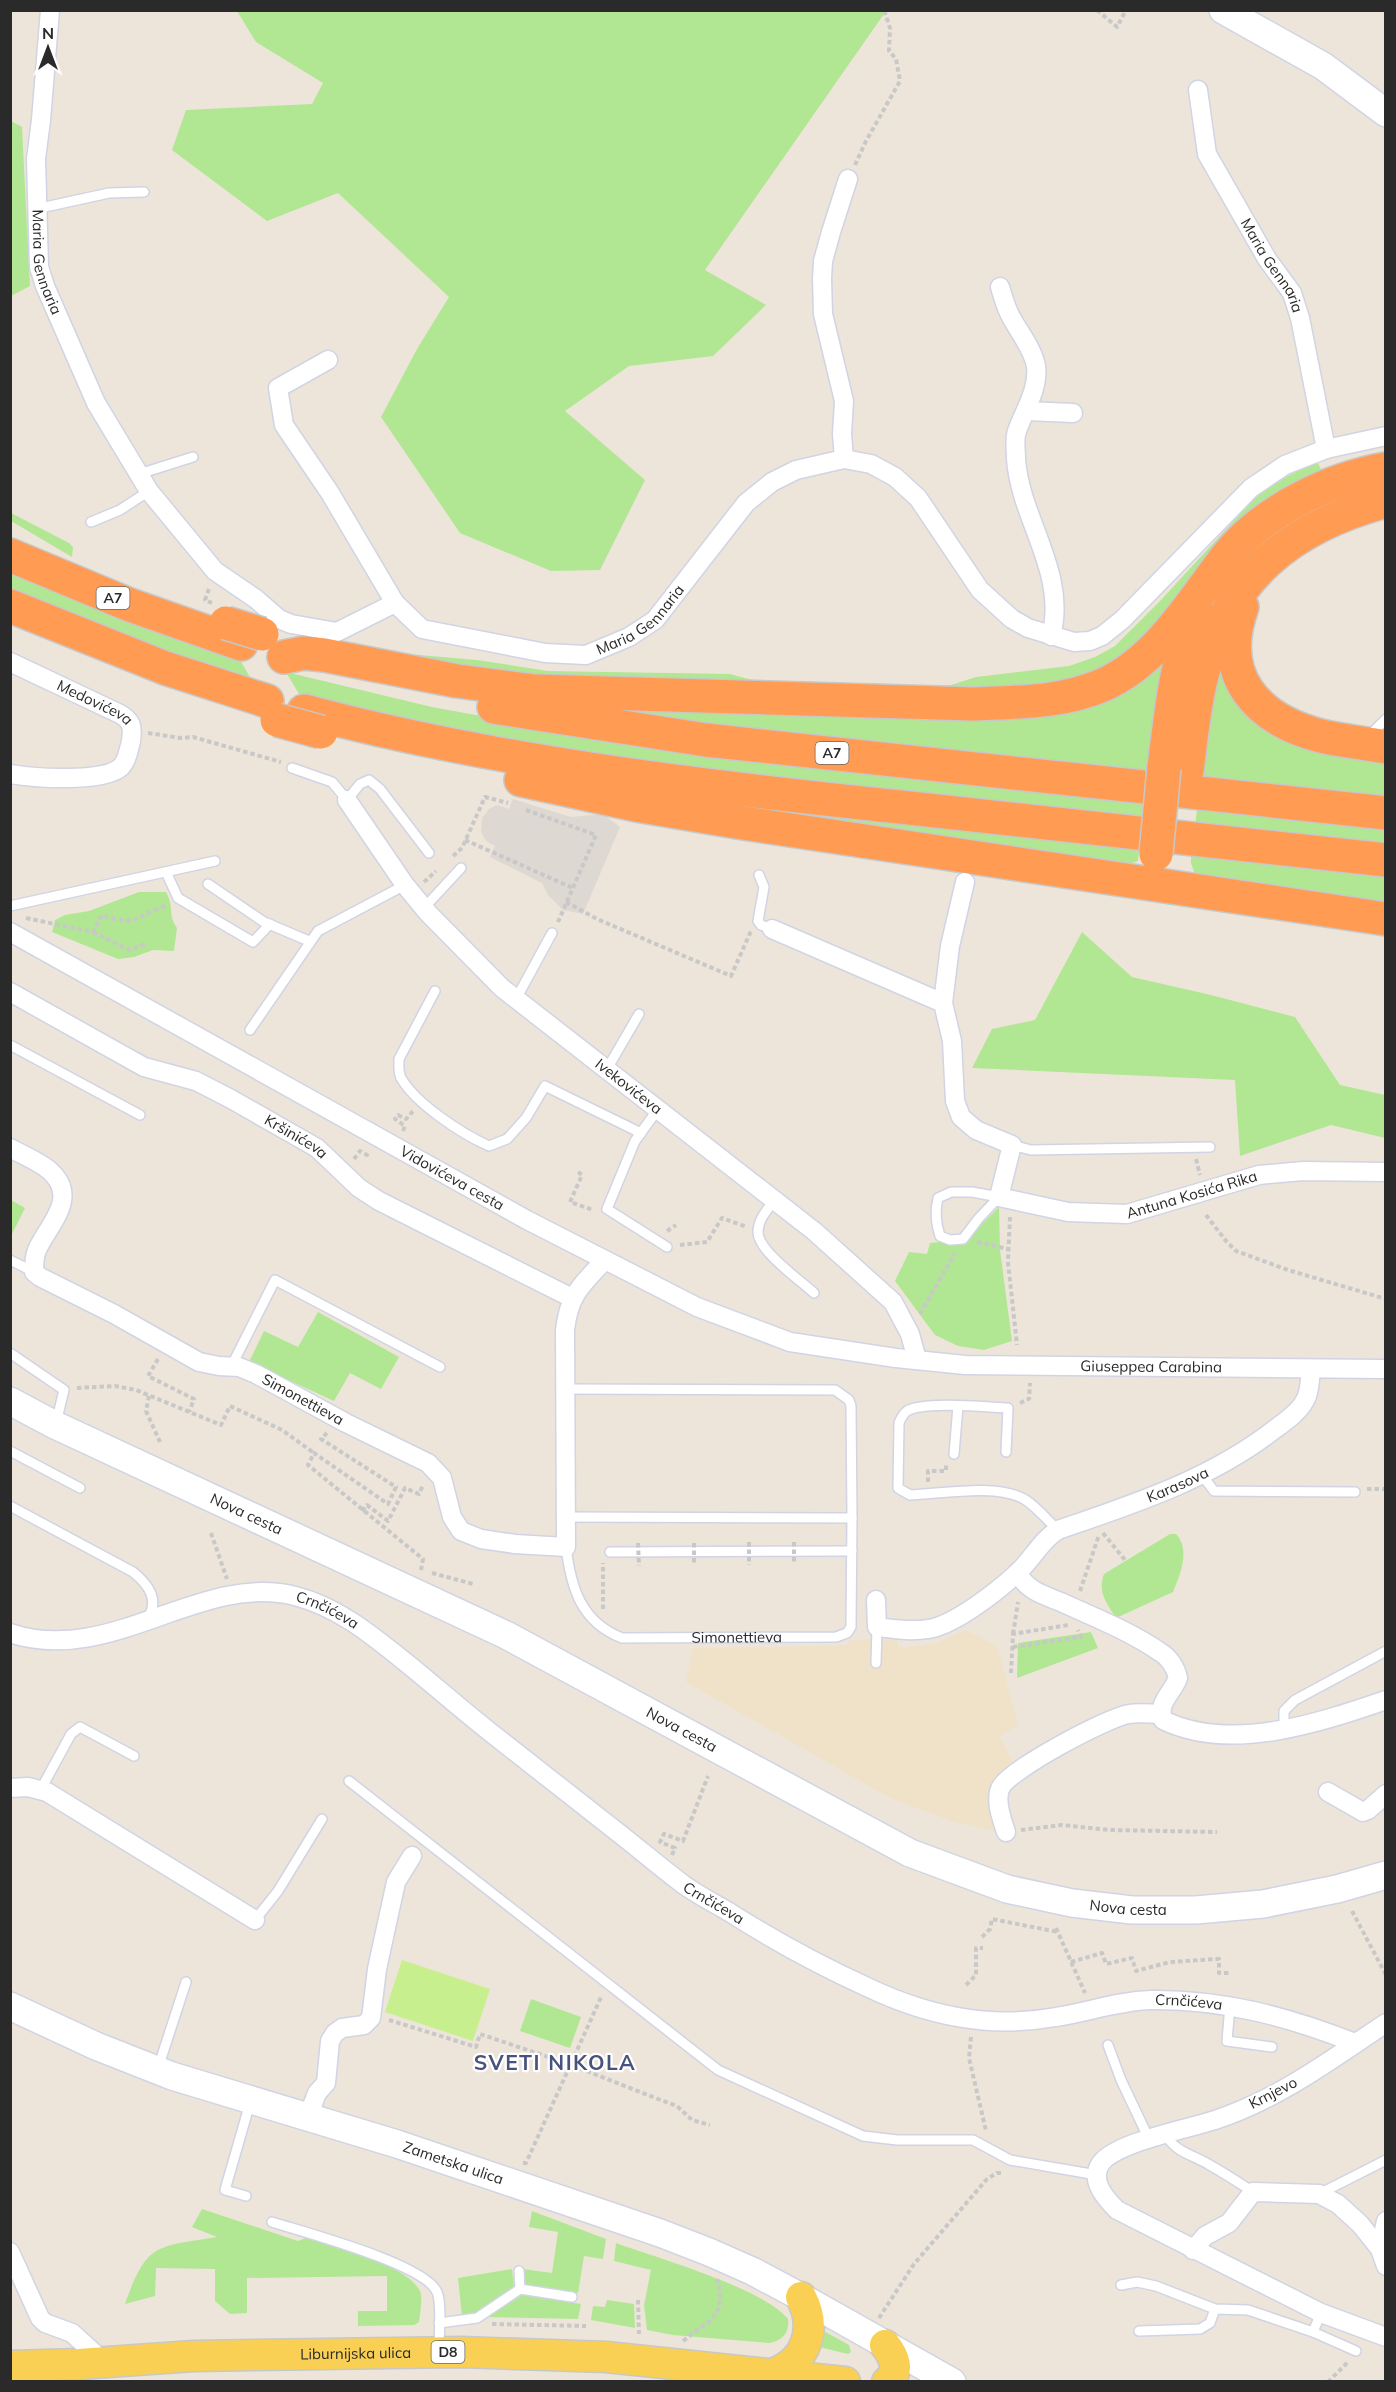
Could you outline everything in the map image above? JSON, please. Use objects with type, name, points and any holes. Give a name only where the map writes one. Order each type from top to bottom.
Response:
[{"type":"highway","points":[[10,532],[37,548],[124,588],[250,641],[457,681],[535,691],[973,704],[1035,702],[1067,698],[1088,691],[1105,684],[1136,663],[1164,639],[1230,554],[1254,529],[1284,508],[1330,485],[1386,469]]},
{"type":"highway","points":[[1175,770],[1212,644],[1228,608],[1276,552],[1313,528],[1351,511],[1386,501]]},
{"type":"highway","name":"A7","points":[[10,555],[130,605],[250,641],[352,676],[465,702],[599,725],[706,740],[1386,813]]},
{"type":"highway","points":[[1253,577],[1238,617],[1234,639],[1235,666],[1250,696],[1287,723],[1320,735],[1371,744]]},
{"type":"highway","points":[[1165,887],[1174,872],[1167,855],[1175,770],[1175,680],[1187,635],[1211,579]]},
{"type":"highway","points":[[10,606],[165,668],[177,680],[198,694],[292,716],[452,746],[659,780],[1386,860]]},
{"type":"highway","points":[[292,716],[464,768],[636,805],[1386,919]]},
{"type":"main road","points":[[775,2373],[792,2362],[802,2352],[806,2343],[810,2319],[801,2297]]},
{"type":"main road","name":"Liburnijska ulica","points":[[10,2366],[105,2363],[439,2337],[845,2382]]},
{"type":"main road","points":[[885,2345],[892,2354],[895,2367],[894,2373],[887,2382]]},
{"type":"street","name":"Maria Gennaria","points":[[50,10],[36,159],[39,267],[45,286],[96,403],[149,491],[215,570],[256,599],[279,619],[291,624],[337,632],[395,603]]},
{"type":"street","points":[[1223,10],[1323,66],[1386,113]]},
{"type":"street","name":"Maria Gennaria","points":[[1198,90],[1207,154],[1267,259],[1292,293],[1300,318],[1326,449]]},
{"type":"street","points":[[844,459],[842,434],[844,401],[823,314],[822,279],[823,261],[848,179]]},
{"type":"street","points":[[1000,287],[1010,315],[1035,363],[1036,377],[1026,411],[1016,434],[1016,461],[1022,489],[1053,587],[1056,617],[1050,636]]},
{"type":"street","name":"Maria Gennaria","points":[[328,360],[278,388],[284,425],[330,493],[395,603],[422,629],[546,653],[586,655],[628,637],[655,620],[746,503],[772,482],[796,470],[844,459],[872,464],[895,477],[918,498],[980,590],[1011,619],[1050,636],[1074,642],[1090,640],[1102,636],[1122,620],[1251,488],[1285,465],[1326,449],[1386,436]]},
{"type":"street","points":[[1026,411],[1073,412]]},
{"type":"street","name":"Medovićeva","points":[[10,662],[120,714],[130,720],[133,730],[123,766],[111,773],[62,778],[10,774]]},
{"type":"street","name":"Ivekovićeva","points":[[347,800],[424,908],[502,988],[814,1231],[893,1302],[910,1334],[917,1360]]},
{"type":"street","points":[[965,882],[950,946],[943,1003],[952,1041],[955,1101],[962,1117],[976,1130],[1012,1145],[999,1197]]},
{"type":"street","points":[[765,925],[943,1003]]},
{"type":"street","name":"Vidovićeva cesta","points":[[10,932],[528,1220],[697,1307],[790,1342],[917,1360]]},
{"type":"street","name":"Kršinićeva","points":[[10,992],[144,1067],[196,1081],[231,1099],[317,1148],[359,1188],[379,1201],[572,1298]]},
{"type":"street","points":[[10,1148],[51,1172],[60,1185],[62,1197],[60,1213],[37,1251],[34,1272]]},
{"type":"street","name":"Antuna Kosića Rika","points":[[999,1197],[1068,1212],[1101,1215],[1127,1214],[1259,1175],[1303,1171],[1386,1172]]},
{"type":"street","name":"Simonettieva","points":[[34,1272],[200,1362],[239,1367],[256,1374],[346,1423],[428,1463],[442,1478],[452,1517],[461,1531],[481,1539],[504,1543],[566,1547],[565,1330],[567,1313],[572,1298],[605,1260]]},
{"type":"street","name":"Giuseppea Carabina","points":[[917,1360],[965,1365],[1386,1370]]},
{"type":"street","name":"Karasova","points":[[877,1627],[907,1630],[929,1629],[950,1622],[1018,1573],[1050,1535],[1058,1530],[1123,1508],[1202,1475],[1236,1456],[1300,1408],[1308,1395],[1311,1369]]},
{"type":"street","name":"Nova cesta","points":[[10,1401],[55,1425],[506,1635],[910,1853],[1007,1889],[1071,1903],[1132,1910],[1196,1910],[1263,1904],[1337,1889],[1386,1875]]},
{"type":"street","points":[[1018,1573],[1021,1580],[1031,1588],[1079,1602],[1162,1652],[1177,1671],[1178,1678],[1160,1707],[1163,1720],[1192,1732],[1239,1735],[1284,1728],[1325,1721],[1386,1700]]},
{"type":"street","name":"Crnčićeva","points":[[10,1633],[36,1640],[87,1639],[228,1596],[259,1592],[294,1595],[333,1609],[373,1636],[685,1886],[746,1923],[870,1989],[923,2009],[987,2022],[1023,2022],[1060,2017],[1125,2002],[1180,2001],[1230,2005],[1315,2028],[1355,2043]]},
{"type":"street","points":[[876,1600],[877,1627]]},
{"type":"street","points":[[1006,1832],[1000,1813],[999,1792],[1001,1786],[1028,1764],[1079,1736],[1128,1714],[1161,1714]]},
{"type":"street","points":[[10,1788],[28,1786],[41,1789],[255,1920]]},
{"type":"street","points":[[1328,1792],[1363,1812],[1386,1794]]},
{"type":"street","points":[[308,2117],[317,2093],[326,2083],[330,2041],[335,2032],[342,2028],[364,2025],[371,2018],[377,1969],[396,1882],[412,1856]]},
{"type":"street","name":"Zametska ulica","points":[[10,2006],[96,2046],[157,2070],[251,2101],[397,2144],[660,2233],[752,2271],[952,2382]]},
{"type":"street","name":"Krnjevo","points":[[1097,2175],[1099,2166],[1115,2150],[1218,2119],[1254,2103],[1293,2084],[1386,2023]]},
{"type":"street","points":[[1097,2175],[1104,2197],[1117,2210],[1321,2313],[1386,2337]]},
{"type":"street","points":[[1193,2250],[1205,2236],[1229,2223],[1253,2192],[1319,2194],[1360,2224],[1383,2257]]},
{"type":"street","points":[[1383,2257],[1386,2222]]},
{"type":"street","points":[[10,2252],[40,2318],[45,2323],[72,2333],[105,2363]]},
{"type":"lane","points":[[36,209],[110,193],[144,192]]},
{"type":"lane","points":[[139,474],[193,457]]},
{"type":"lane","points":[[92,522],[120,510],[149,491]]},
{"type":"lane","points":[[1371,744],[1372,734],[1386,719]]},
{"type":"lane","points":[[292,768],[332,782],[347,800],[360,784],[369,780],[380,789],[429,853]]},
{"type":"lane","points":[[10,906],[215,861]]},
{"type":"lane","points":[[424,908],[461,868]]},
{"type":"lane","points":[[166,872],[178,898],[253,942],[270,924]]},
{"type":"lane","points":[[759,875],[764,887],[765,925]]},
{"type":"lane","points":[[208,884],[270,924],[309,940]]},
{"type":"lane","points":[[250,1029],[304,953],[309,940],[330,923],[409,889]]},
{"type":"lane","points":[[516,999],[552,933]]},
{"type":"lane","points":[[435,991],[399,1059],[399,1070],[402,1078],[421,1101],[472,1139],[489,1146],[507,1139],[526,1119],[545,1086],[640,1133]]},
{"type":"lane","points":[[607,1069],[639,1014]]},
{"type":"lane","points":[[10,1045],[140,1115]]},
{"type":"lane","points":[[658,1109],[640,1133],[607,1209],[667,1247]]},
{"type":"lane","points":[[1012,1145],[1031,1150],[1210,1147]]},
{"type":"lane","name":"Antuna Kosića Rika","points":[[963,1239],[950,1240],[940,1236],[937,1227],[938,1198],[951,1192],[972,1192],[999,1197]]},
{"type":"lane","points":[[963,1239],[999,1197]]},
{"type":"lane","points":[[775,1199],[759,1223],[758,1234],[762,1247],[814,1293]]},
{"type":"lane","name":"Simonettieva","points":[[10,1260],[34,1272]]},
{"type":"lane","points":[[231,1367],[275,1280],[440,1367]]},
{"type":"lane","points":[[10,1353],[64,1390],[55,1425]]},
{"type":"lane","name":"Simonettieva","points":[[565,1389],[836,1390],[849,1400],[851,1406],[852,1518],[851,1627],[847,1633],[836,1637],[622,1638],[602,1628],[580,1604],[569,1573],[566,1547]]},
{"type":"lane","points":[[954,1454],[958,1406]]},
{"type":"lane","points":[[1006,1452],[1008,1408],[958,1406],[915,1408],[902,1416],[899,1423],[898,1488],[910,1495],[996,1490],[1011,1493],[1025,1500],[1058,1530]]},
{"type":"lane","points":[[10,1451],[80,1488]]},
{"type":"lane","points":[[1202,1475],[1214,1491],[1355,1492]]},
{"type":"lane","points":[[10,1506],[139,1576],[154,1602],[153,1611],[146,1621]]},
{"type":"lane","points":[[566,1517],[852,1518]]},
{"type":"lane","points":[[610,1552],[852,1551]]},
{"type":"lane","points":[[876,1663],[877,1627]]},
{"type":"lane","points":[[1284,1728],[1284,1711],[1295,1700],[1386,1651]]},
{"type":"lane","points":[[41,1789],[76,1728],[80,1727],[134,1756]]},
{"type":"lane","points":[[349,1781],[718,2070],[863,2136],[918,2141],[973,2140],[1010,2160],[1097,2175]]},
{"type":"lane","points":[[255,1920],[278,1891],[322,1819]]},
{"type":"lane","points":[[412,1856],[429,1842]]},
{"type":"lane","points":[[157,2070],[186,1982]]},
{"type":"lane","points":[[1230,2005],[1227,2041],[1272,2047]]},
{"type":"lane","points":[[1108,2045],[1121,2080],[1157,2137],[1205,2162],[1253,2192]]},
{"type":"lane","points":[[246,2196],[225,2190],[251,2101]]},
{"type":"lane","points":[[1319,2194],[1386,2160]]},
{"type":"lane","points":[[272,2222],[383,2258],[418,2276],[437,2292],[439,2337],[477,2318],[520,2289],[572,2296]]},
{"type":"lane","points":[[519,2271],[520,2289]]},
{"type":"lane","points":[[1121,2285],[1137,2283],[1156,2286],[1215,2309],[1248,2310],[1313,2332],[1354,2355]]},
{"type":"lane","points":[[1139,2331],[1200,2329],[1210,2323],[1215,2309]]},
{"type":"lane","points":[[1313,2332],[1321,2313]]},
{"type":"path","points":[[848,179],[866,141],[900,81],[896,59],[889,51],[890,28],[884,10]]},
{"type":"path","points":[[1097,10],[1117,27],[1126,10]]},
{"type":"path","points":[[133,730],[180,738],[192,737],[274,759],[292,768]]},
{"type":"path","points":[[451,858],[462,848],[485,797],[511,804]]},
{"type":"path","points":[[522,808],[596,835],[558,922]]},
{"type":"path","points":[[465,840],[573,888]]},
{"type":"path","points":[[409,889],[443,865]]},
{"type":"path","points":[[566,902],[597,919],[731,976],[765,925]]},
{"type":"path","points":[[93,932],[102,915],[122,922],[132,921],[176,903]]},
{"type":"path","points":[[25,918],[93,932],[130,950],[146,944]]},
{"type":"path","points":[[398,1115],[395,1119],[405,1126],[402,1134]]},
{"type":"path","points":[[348,1156],[355,1159],[360,1151],[367,1155],[370,1149]]},
{"type":"path","points":[[578,1172],[582,1175],[570,1202],[581,1205]]},
{"type":"path","points":[[1206,1215],[1226,1242],[1236,1251],[1288,1270],[1386,1299]]},
{"type":"path","points":[[667,1247],[707,1242],[722,1218],[740,1224]]},
{"type":"path","points":[[664,1233],[676,1225]]},
{"type":"path","points":[[1009,1225],[1008,1273],[1017,1345]]},
{"type":"path","points":[[921,1313],[963,1239]]},
{"type":"path","points":[[978,1242],[1008,1249]]},
{"type":"path","points":[[167,1361],[159,1357],[148,1376],[194,1399],[189,1412]]},
{"type":"path","points":[[64,1390],[115,1386],[136,1390],[221,1425],[230,1406],[282,1430],[388,1504],[396,1487],[321,1439],[325,1432],[335,1437]]},
{"type":"path","points":[[1029,1395],[1030,1387]]},
{"type":"path","points":[[149,1396],[146,1411],[160,1442]]},
{"type":"path","points":[[314,1454],[308,1465],[423,1559],[420,1573],[473,1584]]},
{"type":"path","points":[[928,1479],[928,1471],[946,1470]]},
{"type":"path","points":[[362,1511],[367,1504],[388,1521],[405,1488],[419,1494],[421,1489]]},
{"type":"path","points":[[389,1501],[396,1504]]},
{"type":"path","points":[[211,1533],[227,1579]]},
{"type":"path","points":[[1106,1536],[1125,1560]]},
{"type":"path","points":[[749,1542],[749,1565]]},
{"type":"path","points":[[794,1542],[794,1564]]},
{"type":"path","points":[[1013,1634],[1076,1624],[1079,1602],[1097,1542]]},
{"type":"path","points":[[638,1543],[639,1566]]},
{"type":"path","points":[[694,1543],[694,1565]]},
{"type":"path","points":[[602,1628],[603,1552],[610,1552]]},
{"type":"path","points":[[1011,1673],[1013,1634],[1020,1593]]},
{"type":"path","points":[[1012,1647],[1080,1637]]},
{"type":"path","points":[[670,1860],[675,1848],[660,1842],[664,1834],[683,1842],[708,1776]]},
{"type":"path","points":[[1006,1832],[1062,1826],[1110,1830],[1217,1832]]},
{"type":"path","points":[[1352,1911],[1386,1975]]},
{"type":"path","points":[[982,1937],[990,1929],[992,1919],[1057,1930],[1084,1991]]},
{"type":"path","points":[[966,1985],[976,1975],[976,1948],[983,1948]]},
{"type":"path","points":[[1071,1962],[1102,1953],[1106,1964],[1132,1958],[1136,1971],[1170,1962],[1219,1959],[1219,1973],[1230,1973]]},
{"type":"path","points":[[518,2163],[526,2163],[607,1983]]},
{"type":"path","points":[[381,2018],[476,2047],[480,2034],[570,2064],[676,2106],[692,2120],[710,2125]]},
{"type":"path","points":[[971,2037],[969,2058],[990,2149]]},
{"type":"path","points":[[885,2308],[932,2241],[987,2179],[997,2173],[1006,2173]]},
{"type":"path","points":[[682,2341],[718,2311],[721,2300],[716,2276]]},
{"type":"path","points":[[638,2300],[639,2334]]},
{"type":"path","points":[[491,2324],[586,2326]]},
{"type":"path","points":[[1328,2382],[1354,2355]]},
{"type":"shaded area","points":[[513,799],[571,817],[603,814],[620,827],[583,914],[563,910],[548,895],[542,883],[490,857],[495,846],[486,841],[481,832],[482,818],[489,809],[497,805],[509,809]]},
{"type":"shaded area","points":[[966,1630],[997,1646],[1018,1725],[1000,1736],[1015,1767],[994,1782],[989,1790],[994,1830],[957,1823],[892,1799],[686,1682],[693,1648],[767,1647],[768,1649],[847,1645],[847,1641],[897,1637],[898,1648],[933,1644]]},
{"type":"green space","points":[[237,11],[886,11],[705,270],[766,305],[713,356],[629,366],[565,411],[645,480],[600,570],[551,571],[460,533],[381,417],[417,349],[449,297],[338,193],[267,221],[172,150],[186,110],[312,104],[323,83],[256,42]]},
{"type":"green space","points":[[11,121],[22,127],[30,286],[11,296]]},
{"type":"green space","points":[[1317,461],[1326,480],[1159,628],[1084,684],[929,692],[976,677],[1069,666],[1095,657],[1115,646],[1162,599],[1263,489]]},
{"type":"green space","points":[[11,513],[69,543],[73,547],[72,557],[11,521]]},
{"type":"green space","points":[[11,567],[239,658],[251,679],[247,682],[11,591]]},
{"type":"green space","points":[[385,652],[477,660],[548,671],[730,674],[792,691],[592,686],[367,653]]},
{"type":"green space","points":[[1165,653],[1147,774],[593,711],[594,704],[1024,713]]},
{"type":"green space","points":[[1220,664],[1234,695],[1385,754],[1385,798],[1200,778],[1213,672]]},
{"type":"green space","points":[[286,672],[432,707],[520,723],[1144,798],[1142,820],[625,762],[392,719],[299,694]]},
{"type":"green space","points":[[675,794],[814,815],[1136,849],[1139,852],[1138,861],[1109,871]]},
{"type":"green space","points":[[1198,803],[1385,824],[1385,845],[1195,825]]},
{"type":"green space","points":[[1191,855],[1385,877],[1385,909],[1199,878],[1200,874],[1194,872]]},
{"type":"green space","points":[[139,892],[166,892],[172,918],[177,928],[174,951],[153,950],[134,957],[118,959],[52,932],[55,920],[65,915],[89,911]]},
{"type":"green space","points":[[1082,932],[1132,977],[1295,1017],[1340,1085],[1385,1095],[1385,1138],[1331,1125],[1240,1156],[1235,1080],[972,1068],[992,1029],[1035,1020]]},
{"type":"green space","points":[[11,1200],[25,1208],[11,1236]]},
{"type":"green space","points":[[999,1207],[1000,1250],[1012,1341],[984,1350],[958,1346],[935,1335],[895,1281],[909,1252],[927,1254],[930,1243],[958,1240],[985,1221]]},
{"type":"green space","points":[[318,1312],[399,1357],[381,1389],[350,1373],[334,1401],[249,1362],[264,1331],[298,1347]]},
{"type":"green space","points":[[1170,1534],[1176,1534],[1183,1547],[1183,1563],[1173,1592],[1116,1618],[1102,1592],[1104,1574]]},
{"type":"green space","points":[[1091,1632],[1098,1648],[1017,1678],[1018,1643]]},
{"type":"green space","points":[[402,1960],[490,1989],[473,2041],[385,2012]]},
{"type":"green space","points":[[531,1999],[581,2017],[570,2048],[520,2031]]},
{"type":"green space","points":[[202,2209],[298,2241],[306,2238],[334,2246],[388,2266],[415,2284],[421,2294],[419,2322],[414,2325],[358,2326],[358,2311],[387,2311],[387,2276],[247,2278],[247,2313],[230,2314],[215,2301],[215,2269],[156,2268],[155,2296],[125,2304],[140,2269],[156,2251],[180,2243],[217,2237],[192,2227]]},
{"type":"green space","points":[[532,2211],[606,2239],[603,2259],[584,2256],[578,2293],[524,2285],[523,2269],[552,2273],[558,2232],[529,2227]]},
{"type":"green space","points":[[616,2243],[708,2275],[756,2296],[775,2307],[788,2319],[788,2328],[784,2336],[769,2343],[673,2335],[647,2330],[644,2305],[651,2270],[614,2261]]},
{"type":"green space","points":[[512,2269],[514,2287],[474,2314],[462,2316],[458,2278]]},
{"type":"green space","points":[[522,2295],[581,2304],[578,2319],[488,2317]]},
{"type":"green space","points":[[607,2300],[634,2304],[635,2328],[591,2320],[593,2306],[605,2307]]},
{"type":"green space","points":[[822,2330],[849,2345],[851,2352],[848,2354],[820,2346]]},
{"type":"district","name":"SVETI NIKOLA","points":[[555,2063]]}]
